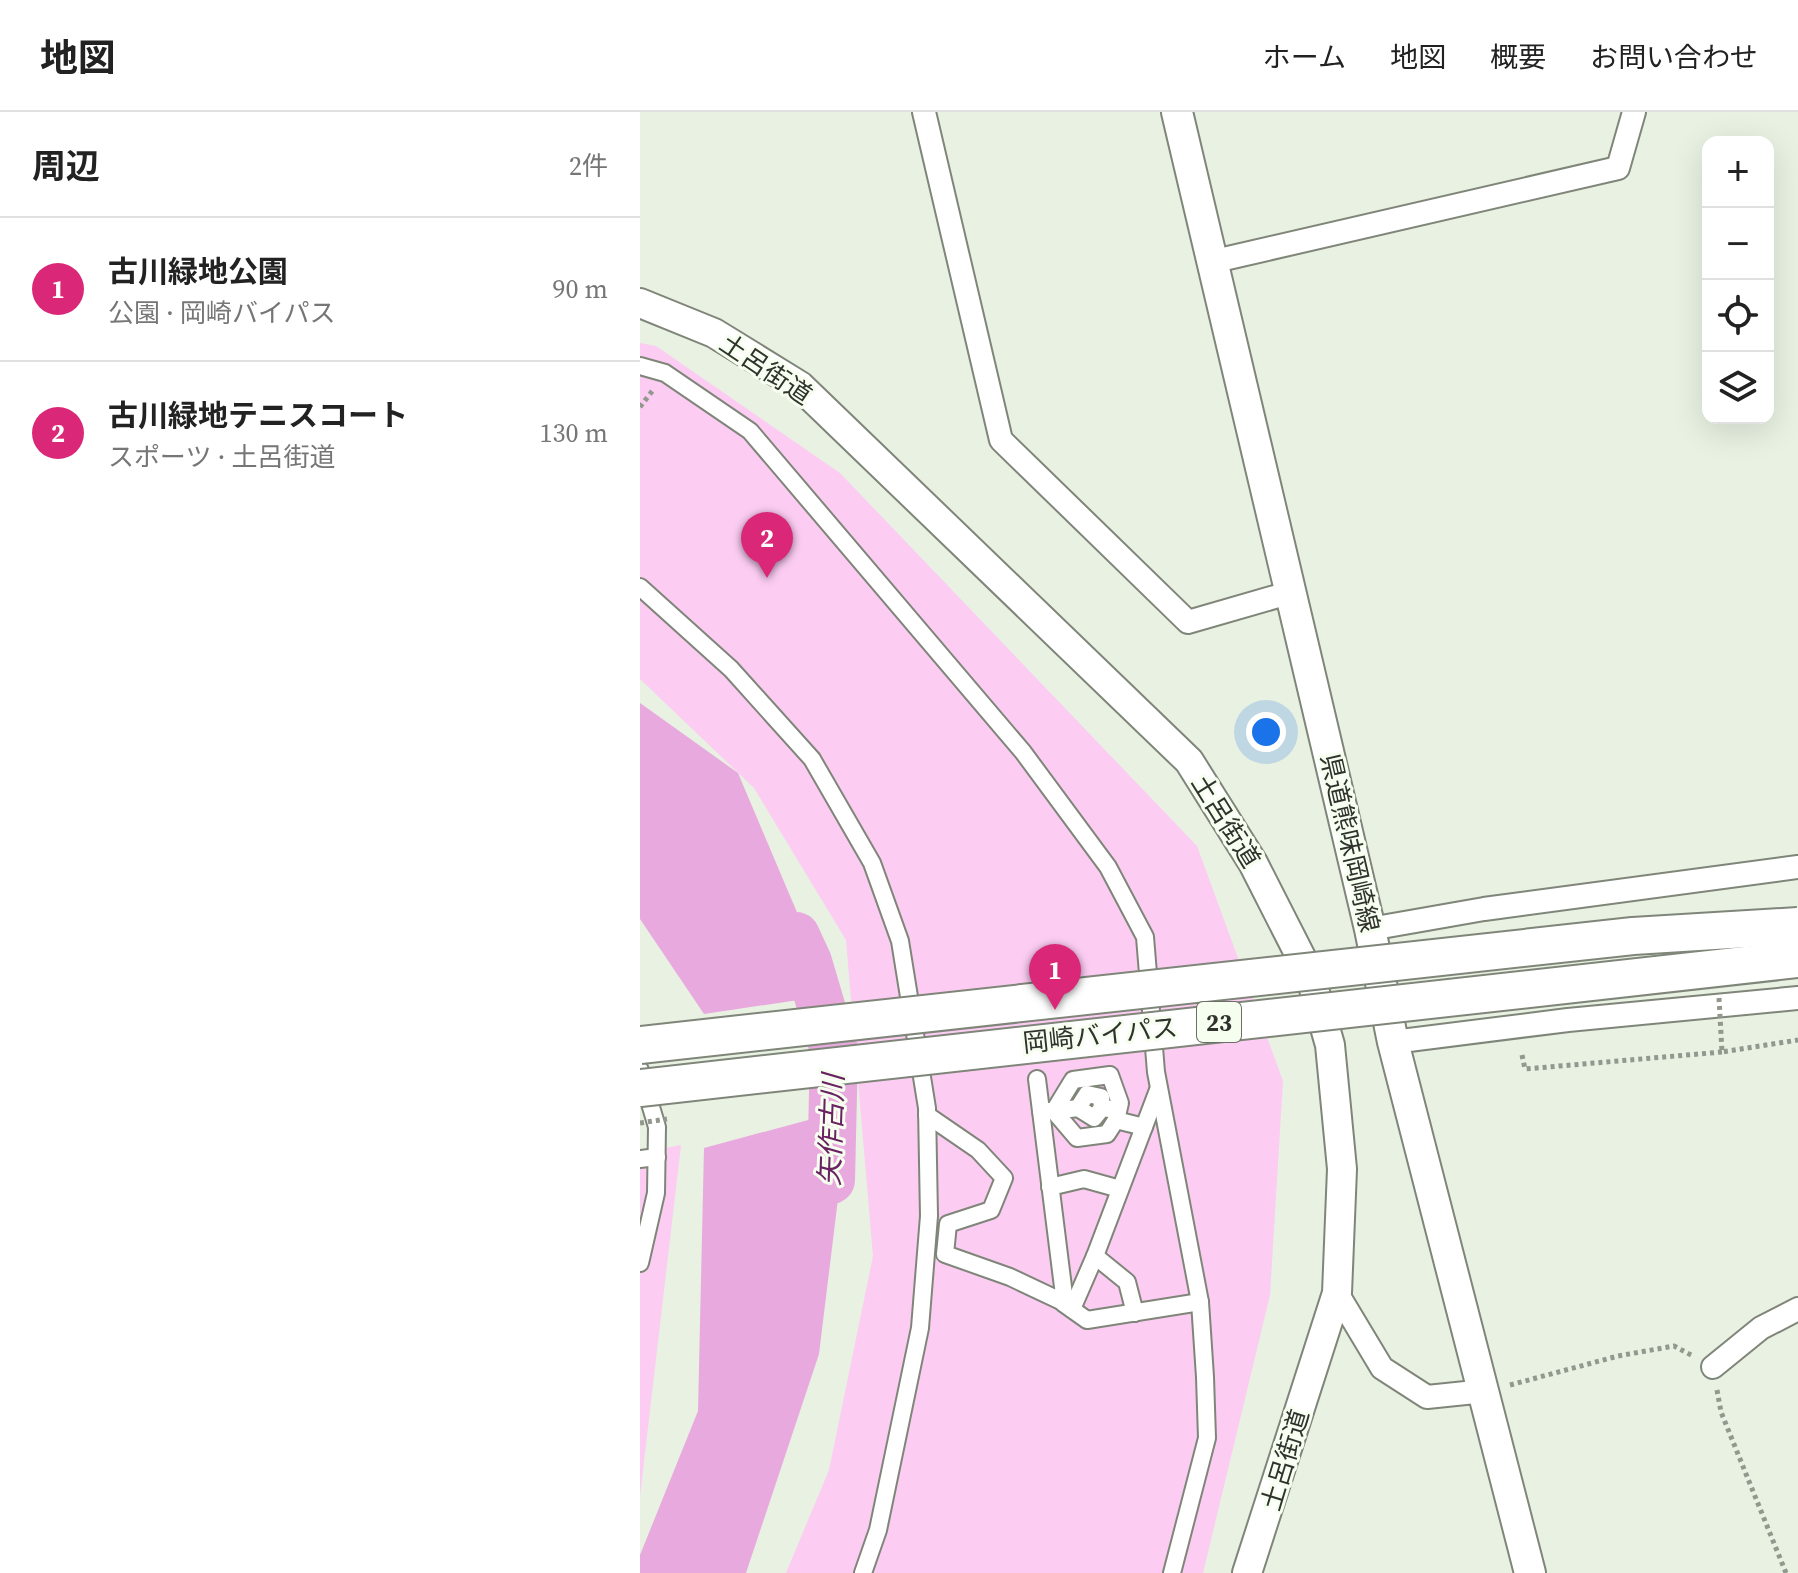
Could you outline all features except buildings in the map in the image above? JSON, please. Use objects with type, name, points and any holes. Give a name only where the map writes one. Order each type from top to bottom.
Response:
[{"type":"highway","name":"岡崎バイパス","points":[[640,1045],[1633,936],[1798,926]]},
{"type":"highway","name":"岡崎バイパス","points":[[640,1088],[1798,959]]},
{"type":"main road","name":"県道熊味岡崎線","points":[[1177,112],[1292,592],[1393,1042],[1530,1573]]},
{"type":"street","points":[[924,112],[1001,440],[1188,622],[1292,592]]},
{"type":"street","points":[[1215,261],[1618,168],[1634,112]]},
{"type":"street","name":"土呂街道","points":[[640,303],[714,333],[800,386],[1189,761],[1253,863],[1310,975],[1330,1045],[1342,1169],[1337,1293],[1247,1573]]},
{"type":"street","points":[[640,366],[665,373],[750,431],[1023,752],[1108,867],[1145,937],[1159,1088],[1200,1302],[1207,1438],[1172,1573]]},
{"type":"street","points":[[640,587],[731,669],[812,759],[872,863],[900,941],[927,1115],[929,1216],[920,1328],[878,1530],[863,1573]]},
{"type":"street","points":[[1370,929],[1484,909],[1798,867]]},
{"type":"street","points":[[1393,1042],[1798,998]]},
{"type":"street","points":[[640,1070],[657,1127],[648,1158],[656,1193],[640,1263]]},
{"type":"street","points":[[1110,1075],[1120,1103],[1112,1113],[1107,1134],[1077,1138],[1048,1111],[1073,1080],[1110,1075]]},
{"type":"street","points":[[1037,1079],[1048,1111],[1050,1187],[1068,1306]]},
{"type":"street","points":[[1068,1306],[1095,1256],[1159,1088]]},
{"type":"street","points":[[1048,1111],[1078,1108],[1087,1094],[1101,1097],[1112,1113],[1144,1127]]},
{"type":"street","points":[[927,1115],[978,1150],[1004,1178],[991,1210],[948,1224],[945,1254],[1010,1277],[1068,1306],[1087,1320],[1200,1302]]},
{"type":"street","points":[[1050,1187],[1084,1179],[1120,1189]]},
{"type":"street","points":[[1095,1256],[1127,1282],[1135,1313]]},
{"type":"street","points":[[1337,1293],[1382,1368],[1427,1397],[1485,1391]]},
{"type":"street","points":[[1713,1367],[1761,1328],[1798,1309]]},
{"type":"path","points":[[1719,996],[1722,1052]]},
{"type":"path","points":[[1522,1055],[1525,1069],[1722,1052],[1798,1040]]},
{"type":"path","points":[[1485,1391],[1618,1356],[1674,1346],[1713,1367],[1721,1412],[1786,1573]]},
{"type":"shaded area","points":[[640,343],[656,346],[840,473],[1197,846],[1283,1081],[1270,1295],[1203,1573],[786,1573],[829,1470],[873,1256],[846,940],[754,788],[640,679]]},
{"type":"shaded area","points":[[681,1145],[640,1496],[640,1153]]},
{"type":"water","points":[[640,703],[738,773],[832,995],[704,1014],[640,919]]},
{"type":"water","points":[[849,1109],[819,1354],[746,1573],[640,1573],[640,1555],[698,1411],[704,1148]]},
{"type":"waterway","name":"矢作古川","points":[[796,936],[808,962],[834,1050],[831,1180]]},
{"type":"place","name":"古川緑地テニスコート","points":[[767,578]]},
{"type":"place","name":"古川緑地公園","points":[[1055,1010]]}]
